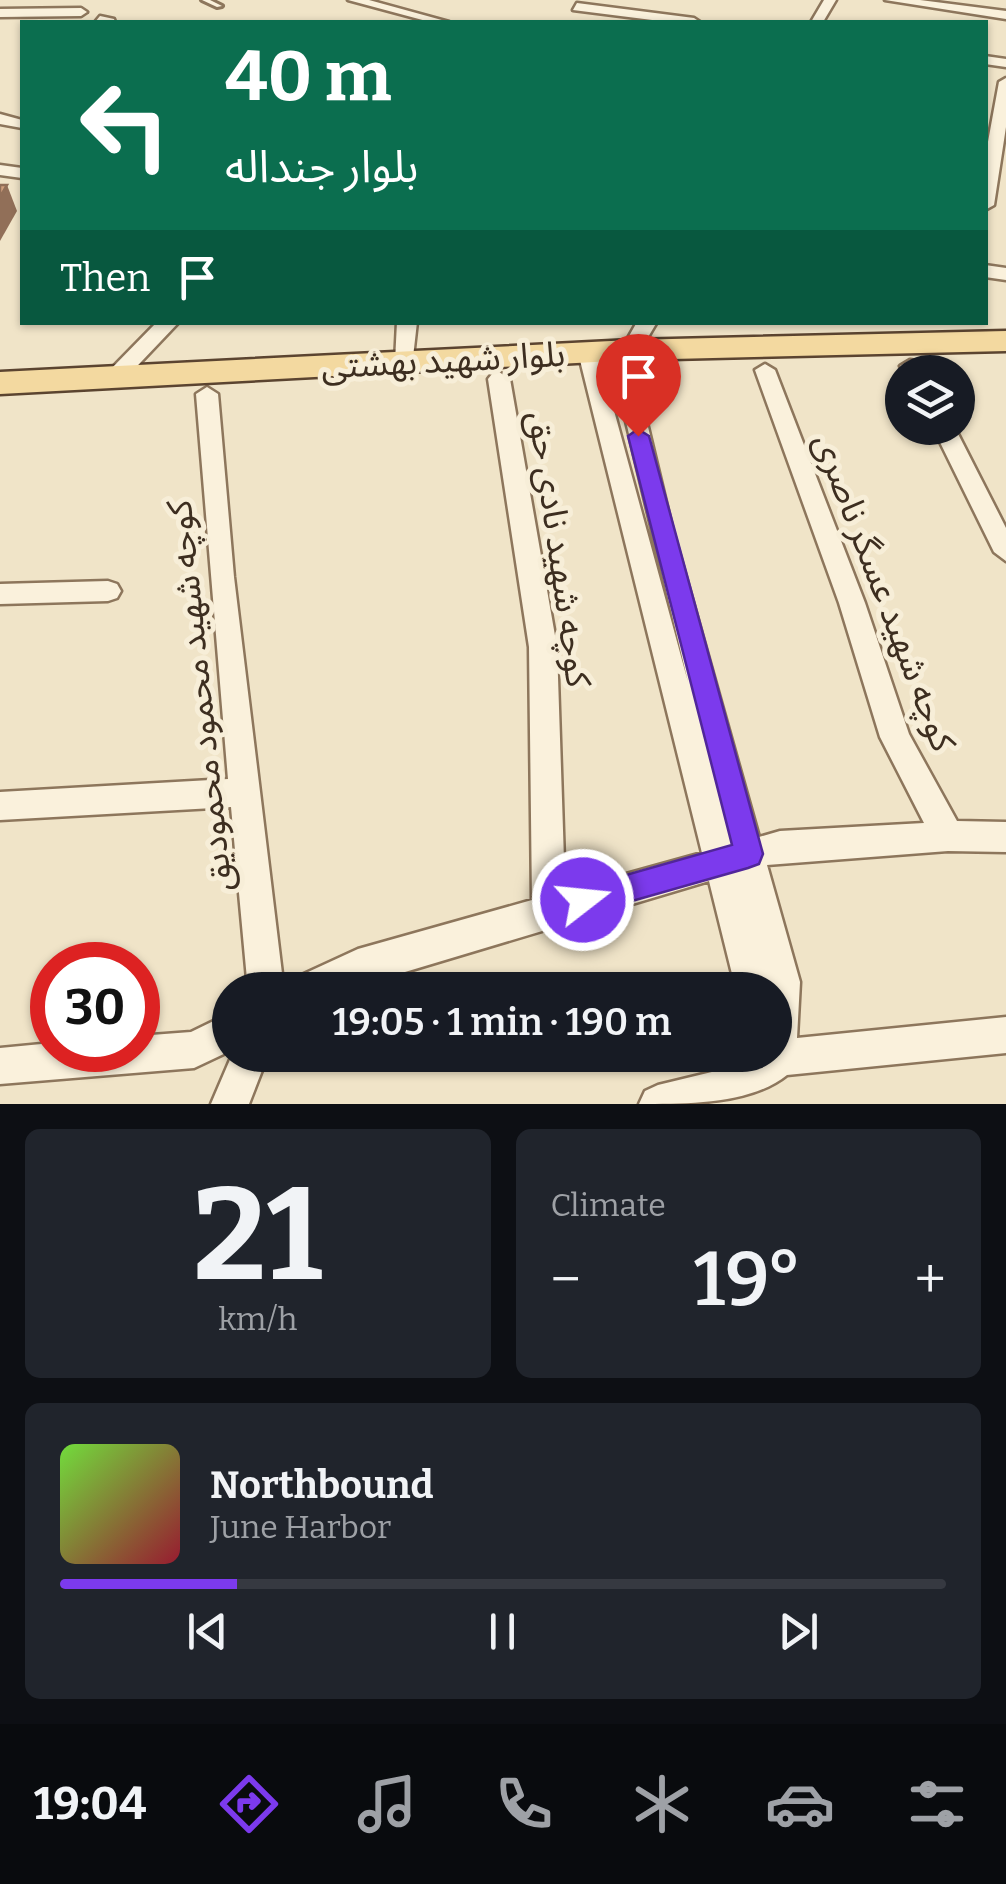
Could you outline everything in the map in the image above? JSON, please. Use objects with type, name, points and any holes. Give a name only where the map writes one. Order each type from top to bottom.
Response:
[{"type":"main road","name":"بلوار شهید بهشتی","points":[[0,383],[405,362],[1006,341]]},
{"type":"main road","name":"بلوار شهید بهشتی","points":[[0,404],[499,379],[617,354],[765,370],[885,369]]},
{"type":"main road","name":"بلوار شهید بهشتی","points":[[975,365],[1006,363]]},
{"type":"street","points":[[354,0],[397,3],[407,20]]},
{"type":"street","points":[[891,0],[1006,15]]},
{"type":"street","points":[[579,5],[680,20]]},
{"type":"street","points":[[0,14],[81,12]]},
{"type":"street","points":[[993,173],[1002,135],[993,109],[1006,84]]},
{"type":"street","points":[[115,377],[166,325]]},
{"type":"street","points":[[405,362],[406,325]]},
{"type":"street","points":[[617,354],[652,604],[734,857],[779,972]]},
{"type":"street","points":[[617,354],[681,606],[734,857],[751,972]]},
{"type":"street","name":"کوچه شهید عسگر ناصری","points":[[765,370],[852,603],[895,736],[948,836]]},
{"type":"street","name":"کوچه شهید نادی حق","points":[[499,379],[542,647],[549,910]]},
{"type":"street","name":"کوچه شهید محمود محمودیق","points":[[207,394],[222,577],[264,972]]},
{"type":"street","points":[[952,445],[1006,552]]},
{"type":"street","points":[[0,594],[108,591]]},
{"type":"street","points":[[652,604],[681,606]]},
{"type":"street","points":[[0,806],[247,792]]},
{"type":"street","points":[[345,972],[780,846],[948,836],[1006,837]]},
{"type":"street","points":[[792,1035],[1006,1035]]},
{"type":"street","points":[[0,1066],[194,1050],[212,1040]]},
{"type":"street","points":[[230,1104],[243,1072]]},
{"type":"street","points":[[658,1104],[760,1079],[763,1072]]},
{"type":"lane","points":[[205,0],[219,6]]},
{"type":"route","points":[[583,900],[748,854],[638,436]]}]
